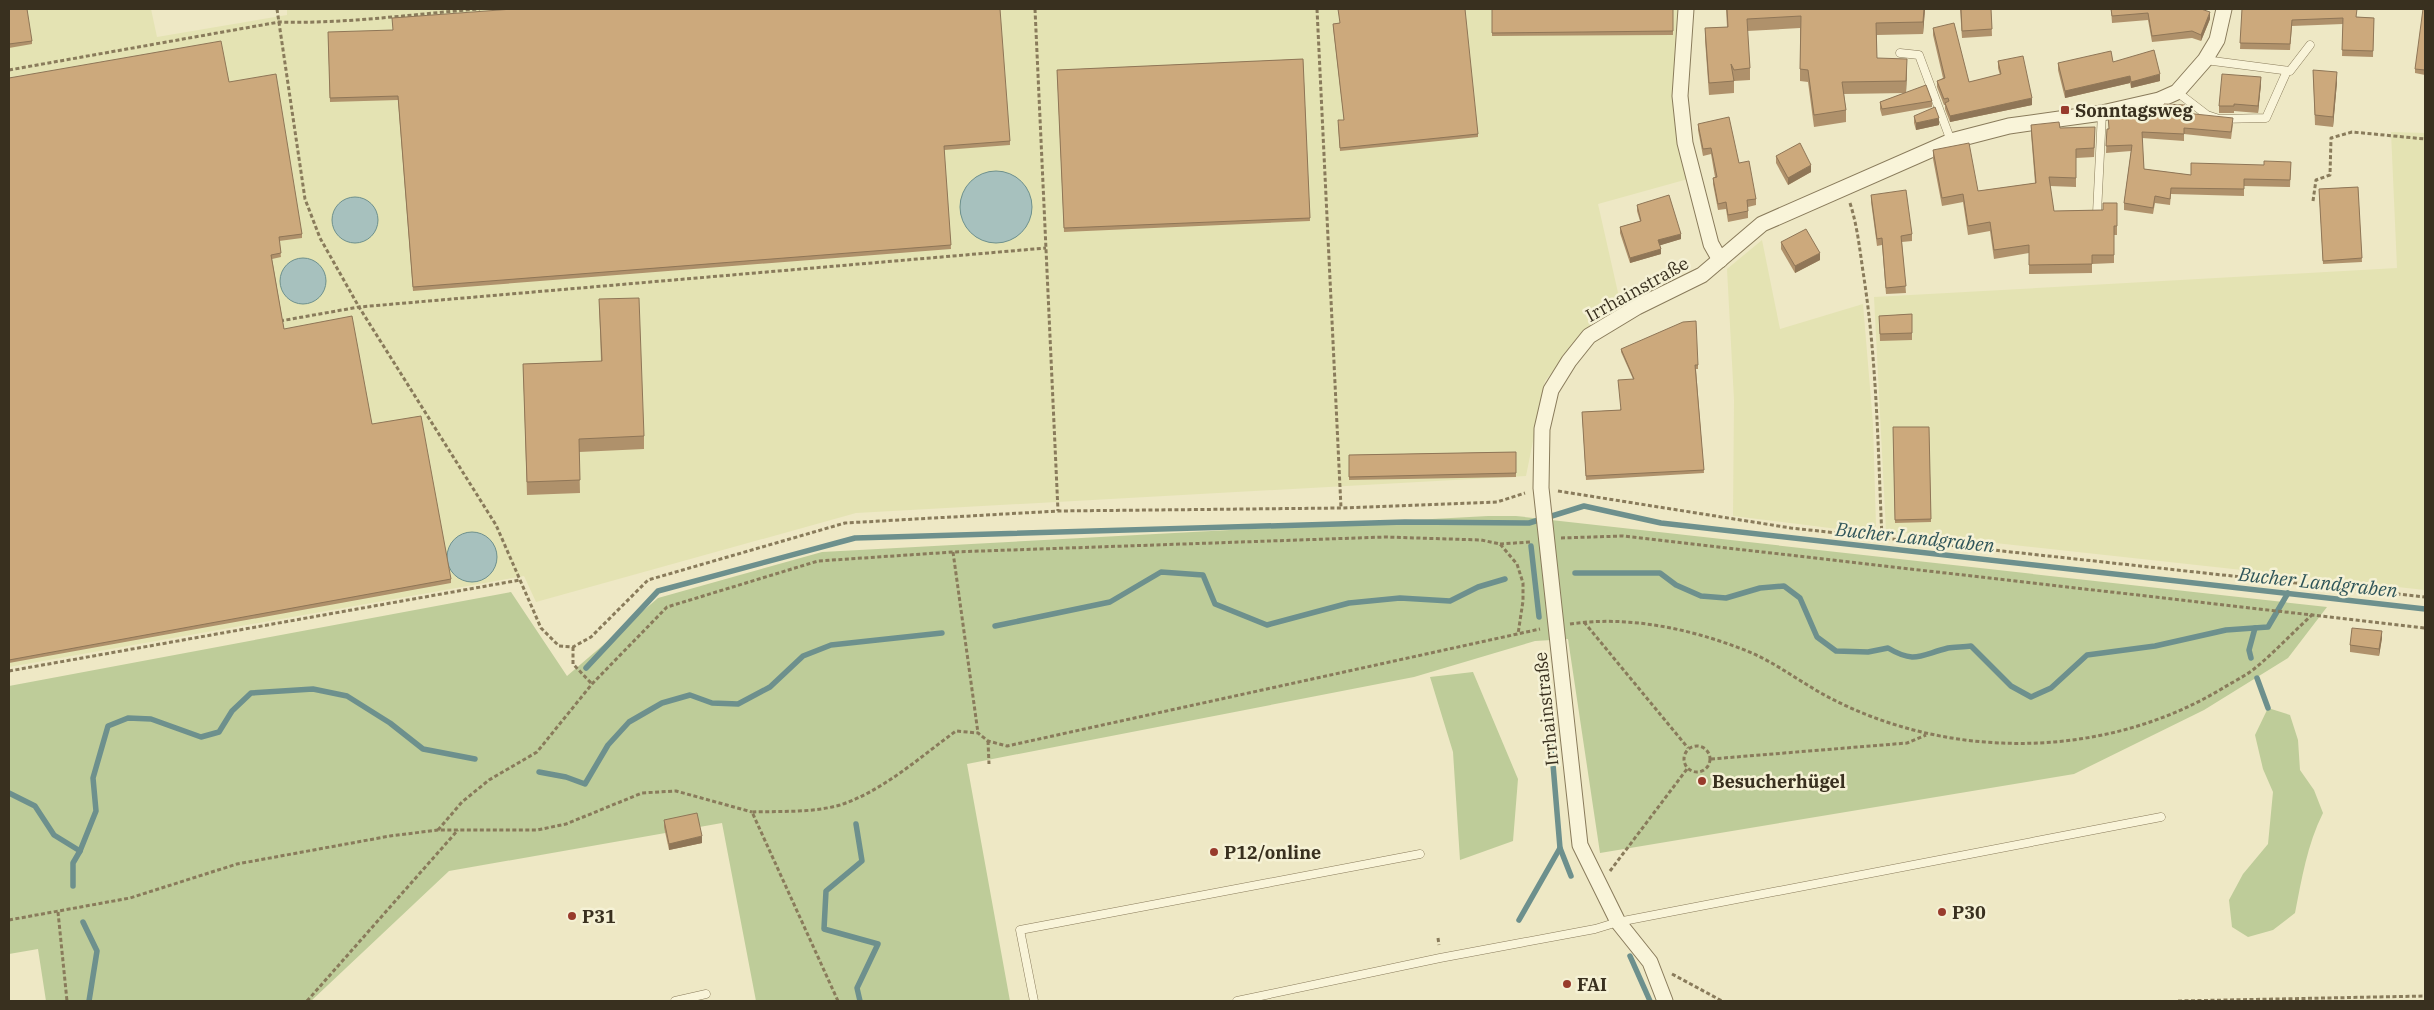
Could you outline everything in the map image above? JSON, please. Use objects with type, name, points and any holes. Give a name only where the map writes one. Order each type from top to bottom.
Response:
[{"type":"street","points":[[1686,9],[1680,96],[1685,143],[1711,244],[1720,260]]},
{"type":"street","name":"Irrhainstraße","points":[[1665,1001],[1650,962],[1618,922],[1580,845],[1542,495],[1542,429],[1551,390],[1569,361],[1588,336],[1637,307],[1702,275],[1762,224],[1844,186],[1952,141],[2010,126],[2102,113],[2160,100],[2177,92],[2205,60],[2217,40],[2224,9]]},
{"type":"lane","points":[[2205,60],[2290,71],[2310,45]]},
{"type":"lane","points":[[1900,53],[1919,54],[1952,141]]},
{"type":"lane","points":[[2177,92],[2206,115],[2219,118],[2266,118],[2287,70]]},
{"type":"lane","points":[[2097,213],[2102,113]]},
{"type":"lane","points":[[1237,1001],[1440,958],[1595,929],[1618,922],[2161,817]]},
{"type":"lane","points":[[1034,1001],[1020,930],[1420,854]]},
{"type":"lane","points":[[675,1001],[706,994]]},
{"type":"path","points":[[277,9],[305,199],[320,238],[359,307],[496,525],[541,628],[560,646],[573,646],[591,637],[648,580],[846,523],[1058,511],[1341,508],[1497,502],[1542,495],[1791,528],[2425,598]]},
{"type":"path","points":[[9,70],[279,22],[316,23],[376,20],[480,9]]},
{"type":"path","points":[[1035,9],[1058,511]]},
{"type":"path","points":[[1317,9],[1341,508]]},
{"type":"path","points":[[2313,201],[2316,180],[2330,175],[2331,138],[2352,132],[2425,139]]},
{"type":"path","points":[[1844,186],[1855,219],[1868,307],[1877,414],[1882,538]]},
{"type":"path","points":[[271,323],[359,307],[1046,248]]},
{"type":"path","points":[[438,830],[462,802],[489,780],[537,752],[592,684],[667,607],[818,561],[952,552],[1385,537],[1480,540],[1500,544],[1546,533],[1581,536],[1623,536],[2295,611],[2425,628]]},
{"type":"path","points":[[1500,544],[1517,564],[1523,583],[1523,600],[1518,634]]},
{"type":"path","points":[[952,552],[978,733]]},
{"type":"path","points":[[9,671],[520,580]]},
{"type":"path","points":[[9,920],[130,898],[237,864],[438,830],[537,830],[566,824],[642,792],[676,791],[752,812],[799,811],[839,805],[872,791],[956,731],[978,733],[988,741],[1007,746],[1518,634],[1584,622],[1655,624],[1703,636],[1753,654],[1836,701],[1879,719],[1926,734],[1972,742],[2070,742],[2117,732],[2163,719],[2206,698],[2253,669],[2313,614]]},
{"type":"path","points":[[1584,622],[1688,748]]},
{"type":"path","points":[[573,646],[573,664],[592,684]]},
{"type":"path","points":[[1711,759],[1907,743],[1926,734]]},
{"type":"path","points":[[988,741],[988,764]]},
{"type":"path","points":[[1698,745],[1707,750],[1711,759],[1707,769],[1697,773],[1687,769],[1683,758],[1688,748],[1698,745]]},
{"type":"path","points":[[1600,885],[1687,769]]},
{"type":"path","points":[[752,812],[838,1001]]},
{"type":"path","points":[[307,1001],[458,830]]},
{"type":"path","points":[[58,912],[67,1001]]},
{"type":"path","points":[[1650,962],[1722,1001]]},
{"type":"path","points":[[2178,1001],[2425,996]]},
{"type":"green space","points":[[9,9],[151,9],[157,37],[287,15],[287,9],[1690,9],[1674,104],[1688,179],[1598,204],[1621,306],[1594,321],[1545,381],[1526,476],[856,513],[536,602],[524,576],[9,667]]},
{"type":"green space","points":[[2391,132],[2425,133],[2425,590],[1886,531],[1874,297],[2397,268]]},
{"type":"green space","points":[[1762,240],[1780,329],[1863,304],[1873,424],[1876,526],[1870,533],[1733,516],[1734,400],[1727,269]]},
{"type":"green space","points":[[1516,516],[2327,607],[2288,658],[2204,710],[2074,774],[1600,853],[1568,639],[1535,641],[1414,677],[967,764],[1010,1001],[756,1001],[722,823],[449,871],[311,1001],[46,1001],[38,949],[9,954],[9,686],[511,592],[567,676],[658,598],[822,552]]},
{"type":"green space","points":[[1473,672],[1518,779],[1513,841],[1460,860],[1453,752],[1430,677]]},
{"type":"green space","points":[[2268,708],[2290,715],[2298,740],[2300,770],[2314,790],[2323,813],[2309,849],[2295,913],[2273,930],[2248,937],[2232,927],[2229,900],[2243,874],[2268,844],[2273,792],[2263,769],[2255,735]]},
{"type":"water","points":[[996,171],[1010,174],[1022,181],[1029,193],[1032,207],[1029,221],[1022,233],[1010,240],[996,243],[982,240],[970,233],[963,221],[960,207],[963,193],[970,181],[982,174]]},
{"type":"water","points":[[360,197],[372,203],[377,211],[377,229],[372,237],[364,242],[350,243],[338,237],[333,229],[332,215],[338,203],[346,198]]},
{"type":"water","points":[[308,258],[320,264],[325,272],[325,290],[320,298],[312,303],[298,304],[286,298],[281,290],[280,276],[286,264],[294,259]]},
{"type":"water","points":[[472,532],[481,534],[492,543],[497,557],[495,566],[486,577],[472,582],[463,580],[452,571],[447,557],[449,548],[458,537]]},
{"type":"building","points":[[9,9],[27,9],[32,41],[9,44]]},
{"type":"building","points":[[513,9],[1000,9],[1010,141],[944,146],[951,245],[413,287],[398,96],[330,98],[328,32],[393,30],[392,18]]},
{"type":"building","points":[[1338,9],[1465,9],[1478,134],[1340,148],[1338,120],[1344,120],[1333,24],[1340,23]]},
{"type":"building","points":[[1492,9],[1673,9],[1673,31],[1492,33]]},
{"type":"building","points":[[1727,9],[1924,9],[1923,22],[1876,23],[1877,58],[1907,59],[1906,81],[1842,82],[1846,110],[1814,115],[1808,70],[1800,69],[1801,16],[1747,19],[1750,68],[1734,70],[1731,64],[1734,81],[1709,83],[1705,28],[1728,27]]},
{"type":"building","points":[[1961,9],[1991,9],[1992,29],[1962,31]]},
{"type":"building","points":[[2111,9],[2201,9],[2210,12],[2201,35],[2192,31],[2152,36],[2148,13],[2112,16]]},
{"type":"building","points":[[2242,9],[2357,9],[2356,17],[2374,18],[2373,51],[2342,50],[2343,18],[2292,20],[2290,44],[2240,43]]},
{"type":"building","points":[[2423,9],[2425,9],[2425,70],[2415,69]]},
{"type":"building","points":[[1954,23],[1969,82],[2001,74],[1998,61],[2023,56],[2032,98],[1950,116],[1945,103],[1949,101],[1948,98],[1944,99],[1937,81],[1945,78],[1933,28]]},
{"type":"building","points":[[221,41],[229,82],[276,74],[302,234],[279,237],[281,253],[271,255],[284,329],[352,316],[372,424],[421,416],[451,579],[9,660],[9,78]]},
{"type":"building","points":[[2154,50],[2160,74],[2131,82],[2130,76],[2065,91],[2058,63],[2111,51],[2113,62]]},
{"type":"building","points":[[1303,59],[1310,218],[1064,228],[1057,70]]},
{"type":"building","points":[[2313,70],[2337,72],[2333,117],[2315,115]]},
{"type":"building","points":[[2222,74],[2261,77],[2258,106],[2234,104],[2234,106],[2219,106]]},
{"type":"building","points":[[1926,85],[1932,101],[1882,109],[1880,102]]},
{"type":"building","points":[[2164,104],[2185,105],[2185,113],[2233,118],[2231,132],[2184,128],[2184,134],[2142,132],[2144,169],[2191,175],[2191,163],[2264,165],[2264,161],[2291,162],[2290,180],[2244,179],[2244,189],[2171,188],[2170,199],[2155,196],[2153,208],[2124,203],[2132,145],[2106,146],[2107,129],[2109,129],[2108,114],[2164,111]]},
{"type":"building","points":[[1935,107],[1939,118],[1916,123],[1914,116]]},
{"type":"building","points":[[1729,117],[1739,163],[1749,161],[1756,199],[1747,200],[1748,211],[1728,215],[1726,202],[1718,204],[1713,178],[1717,177],[1711,148],[1703,149],[1698,124]]},
{"type":"building","points":[[2059,122],[2060,128],[2095,127],[2094,148],[2076,149],[2076,178],[2049,177],[2054,211],[2103,210],[2103,203],[2117,203],[2117,226],[2114,226],[2114,255],[2092,255],[2092,264],[2029,265],[2029,245],[1994,250],[1990,222],[1968,226],[1963,194],[1942,198],[1933,150],[1969,143],[1978,191],[2036,183],[2031,125]]},
{"type":"building","points":[[1800,143],[1811,165],[1788,178],[1776,156]]},
{"type":"building","points":[[2358,187],[2362,258],[2323,261],[2319,189]]},
{"type":"building","points":[[1906,190],[1912,234],[1901,236],[1906,286],[1886,288],[1882,238],[1877,239],[1871,195]]},
{"type":"building","points":[[1669,195],[1681,234],[1658,240],[1661,249],[1630,258],[1620,227],[1641,221],[1637,205]]},
{"type":"building","points":[[1806,229],[1820,253],[1795,266],[1781,242]]},
{"type":"building","points":[[639,298],[644,436],[579,439],[580,480],[527,482],[523,364],[602,361],[599,299]]},
{"type":"building","points":[[1912,314],[1912,333],[1880,334],[1879,316]]},
{"type":"building","points":[[1696,321],[1698,365],[1695,365],[1704,470],[1586,476],[1582,412],[1621,410],[1618,380],[1634,379],[1621,349],[1683,322]]},
{"type":"building","points":[[1893,427],[1929,427],[1931,519],[1895,520]]},
{"type":"building","points":[[1516,452],[1516,473],[1349,477],[1349,455]]},
{"type":"building","points":[[2352,628],[2382,631],[2379,649],[2350,645]]},
{"type":"building","points":[[697,813],[702,836],[669,844],[664,820]]},
{"type":"waterway","name":"Bucher Landgraben","points":[[586,668],[658,591],[855,538],[1405,522],[1529,523],[1584,506],[1661,523],[2425,609]]},
{"type":"waterway","points":[[1531,546],[1539,617]]},
{"type":"waterway","points":[[995,626],[1110,602],[1161,572],[1203,575],[1215,604],[1267,625],[1349,603],[1400,598],[1450,601],[1478,587],[1505,579]]},
{"type":"waterway","points":[[1575,573],[1660,573],[1676,585],[1701,596],[1726,598],[1760,588],[1784,586],[1800,598],[1817,637],[1836,651],[1868,652],[1888,648],[1905,656],[1918,657],[1948,648],[1971,646],[2011,686],[2031,697],[2051,688],[2087,655],[2155,646],[2226,630],[2268,627],[2288,593]]},
{"type":"waterway","points":[[2251,658],[2249,650],[2255,628]]},
{"type":"waterway","points":[[539,772],[566,777],[585,784],[608,745],[629,722],[662,703],[690,695],[712,703],[738,704],[770,687],[803,656],[831,645],[942,633]]},
{"type":"waterway","points":[[1519,920],[1560,848],[1544,657]]},
{"type":"waterway","points":[[2257,678],[2268,708]]},
{"type":"waterway","points":[[9,793],[35,806],[54,835],[80,851],[96,811],[93,778],[108,726],[128,718],[151,719],[201,737],[219,732],[232,711],[251,693],[313,689],[347,696],[390,723],[423,749],[475,759]]},
{"type":"waterway","points":[[856,824],[862,861],[826,891],[824,929],[878,944],[857,988],[860,1001]]},
{"type":"waterway","points":[[1560,848],[1571,876]]},
{"type":"waterway","name":"Bucher Landgraben","points":[[73,886],[73,863],[80,851]]},
{"type":"waterway","name":"Bucher Landgraben","points":[[83,922],[97,951],[89,1001]]},
{"type":"waterway","points":[[1630,956],[1650,1001]]},
{"type":"place","name":"Sonntagsweg","points":[[2065,110]]},
{"type":"place","name":"Besucherhügel","points":[[1702,781]]},
{"type":"place","name":"P12/online","points":[[1214,852]]},
{"type":"place","name":"P30","points":[[1942,912]]},
{"type":"place","name":"P31","points":[[572,916]]},
{"type":"place","name":"FAI","points":[[1567,984]]}]
